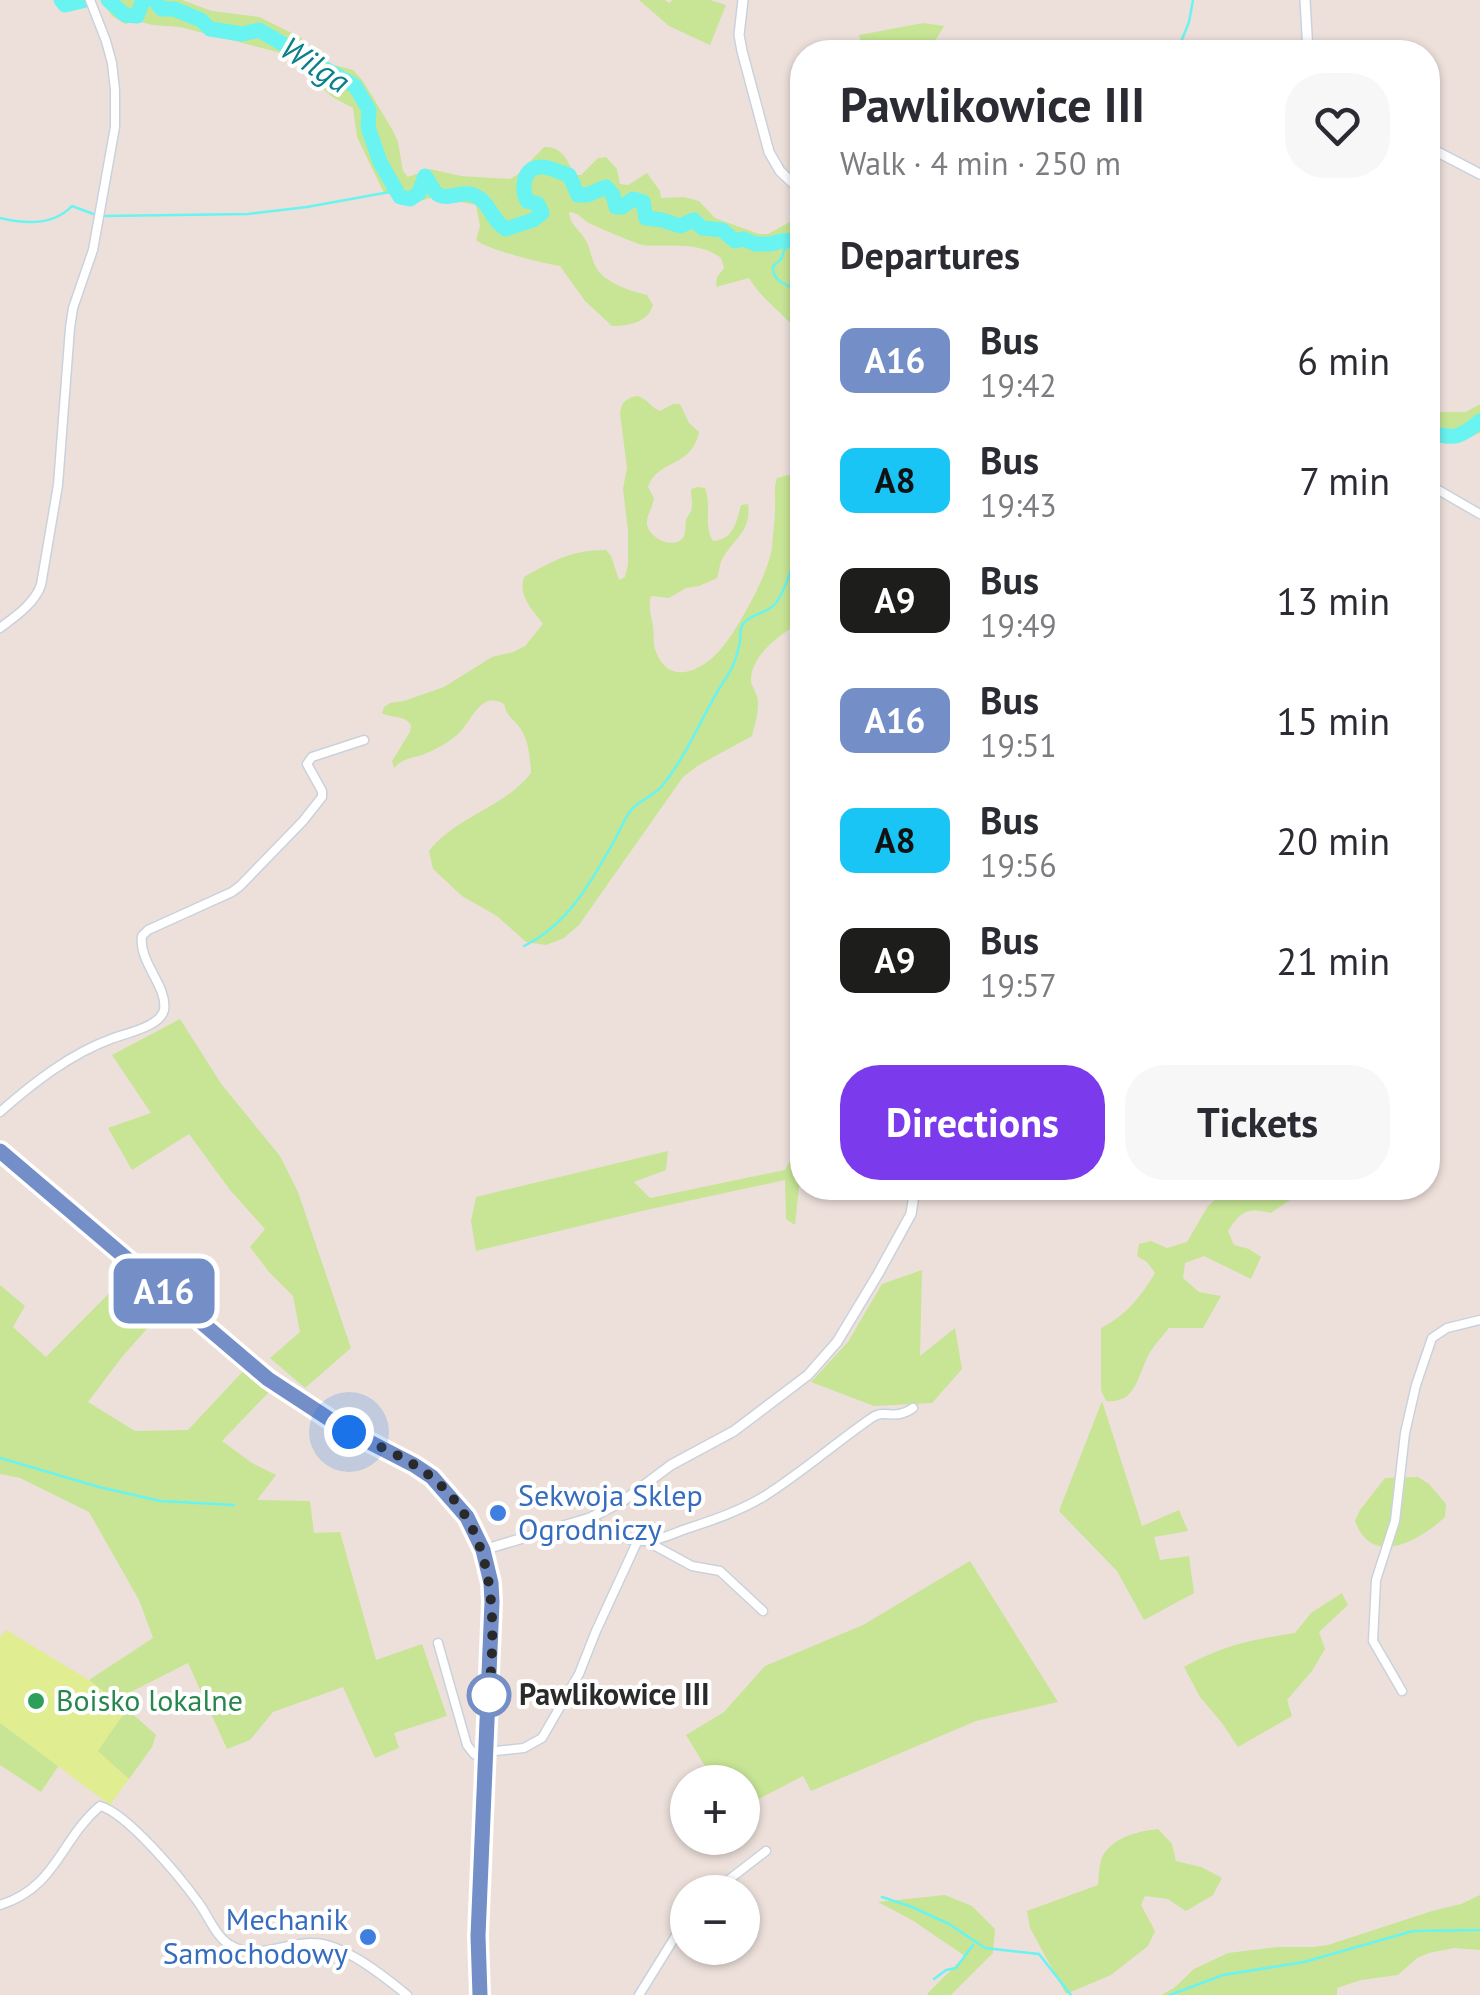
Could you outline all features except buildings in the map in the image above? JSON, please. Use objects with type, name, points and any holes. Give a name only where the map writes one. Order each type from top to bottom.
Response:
[{"type":"main road","points":[[0,1151],[268,1379],[346,1430],[432,1477],[467,1517],[483,1550],[492,1602],[478,1936],[480,1995]]},
{"type":"street","points":[[743,0],[742,50],[769,152],[790,181]]},
{"type":"street","points":[[1305,0],[1307,40]]},
{"type":"street","points":[[0,628],[28,605],[42,585],[58,484],[73,308],[90,265],[114,139],[116,100],[112,63],[91,2]]},
{"type":"street","points":[[1440,154],[1480,174]]},
{"type":"street","points":[[1440,491],[1480,514]]},
{"type":"street","points":[[0,1112],[68,1061],[160,1018],[164,1012],[163,997],[143,954],[142,936],[232,892],[252,876],[322,797],[308,760],[364,740]]},
{"type":"street","points":[[483,1550],[590,1518],[622,1501],[671,1466],[734,1431],[808,1375],[837,1342],[912,1214],[914,1200]]},
{"type":"street","points":[[1402,1691],[1372,1641],[1376,1580],[1395,1522],[1405,1434],[1432,1338],[1447,1328],[1480,1320]]},
{"type":"street","points":[[438,1642],[467,1745],[474,1754],[486,1756],[524,1748],[542,1738],[579,1674],[596,1630],[643,1541],[718,1519],[749,1504],[874,1415],[898,1416],[913,1408]]},
{"type":"street","points":[[590,1518],[606,1530],[643,1541],[692,1566],[720,1571],[762,1611]]},
{"type":"street","points":[[0,1905],[13,1901],[48,1876],[100,1806],[111,1809],[160,1857],[197,1900],[226,1944],[258,1952],[316,1942],[366,1964],[407,1995]]},
{"type":"street","points":[[735,1875],[766,1851]]},
{"type":"street","points":[[639,1995],[670,1945]]},
{"type":"green space","points":[[101,0],[182,0],[212,11],[259,17],[302,38],[317,56],[353,70],[363,81],[392,129],[408,177],[430,169],[461,176],[510,179],[544,147],[550,147],[563,155],[573,175],[581,175],[598,158],[606,157],[617,169],[620,184],[628,185],[647,173],[661,198],[699,201],[715,218],[759,234],[768,234],[790,222],[790,323],[749,278],[716,287],[724,268],[721,258],[712,252],[693,247],[642,245],[569,212],[601,274],[620,286],[647,295],[653,305],[642,320],[612,326],[585,301],[560,266],[503,252],[476,240],[480,226],[476,205],[435,197],[408,204],[383,191],[357,137],[353,108],[313,81],[302,63],[289,55],[180,27],[138,21],[125,24],[112,16]]},
{"type":"green space","points":[[639,0],[710,0],[726,5],[710,45],[669,26]]},
{"type":"green space","points":[[923,23],[944,26],[936,40],[860,40],[859,35]]},
{"type":"green space","points":[[638,396],[660,411],[680,404],[689,423],[699,432],[689,452],[659,471],[648,487],[654,498],[647,522],[651,533],[668,543],[680,541],[692,508],[691,489],[705,488],[713,541],[730,533],[741,505],[748,504],[747,522],[725,554],[717,578],[669,598],[651,596],[654,646],[661,661],[668,669],[686,672],[704,664],[728,640],[752,600],[770,558],[777,478],[790,475],[790,630],[762,654],[752,671],[758,706],[752,736],[683,777],[579,925],[564,938],[546,945],[526,942],[497,916],[462,896],[433,869],[429,851],[531,773],[521,729],[504,704],[488,701],[449,741],[394,768],[392,761],[411,725],[405,719],[382,713],[390,703],[444,687],[492,657],[525,646],[543,624],[524,597],[524,577],[572,554],[606,550],[619,580],[625,577],[628,531],[623,489],[627,468],[620,413],[631,398]]},
{"type":"green space","points":[[1480,404],[1480,433],[1452,443],[1440,440],[1440,412],[1466,412]]},
{"type":"green space","points":[[180,1019],[222,1085],[280,1156],[298,1192],[351,1348],[305,1388],[270,1358],[300,1332],[293,1296],[250,1247],[265,1229],[189,1134],[132,1170],[108,1128],[151,1113],[112,1055]]},
{"type":"green space","points":[[668,1151],[666,1170],[634,1182],[650,1198],[785,1170],[790,1161],[790,1200],[798,1200],[795,1225],[786,1219],[785,1180],[476,1251],[471,1221],[476,1197]]},
{"type":"green space","points":[[1215,1200],[1290,1200],[1271,1213],[1245,1212],[1228,1231],[1234,1245],[1261,1257],[1251,1279],[1204,1256],[1185,1263],[1183,1278],[1199,1292],[1221,1296],[1203,1328],[1169,1328],[1150,1352],[1130,1394],[1106,1401],[1101,1390],[1101,1328],[1132,1305],[1155,1273],[1137,1256],[1139,1244],[1151,1241],[1167,1248],[1187,1242]]},
{"type":"green space","points":[[922,1270],[920,1356],[955,1328],[962,1369],[932,1403],[874,1406],[811,1382],[848,1342],[882,1284]]},
{"type":"green space","points":[[127,1275],[166,1307],[88,1402],[135,1431],[188,1430],[246,1368],[270,1391],[222,1441],[276,1475],[257,1500],[310,1501],[314,1533],[340,1532],[376,1660],[422,1644],[447,1716],[394,1733],[399,1748],[375,1758],[343,1687],[273,1712],[250,1740],[227,1749],[188,1663],[115,1700],[89,1680],[153,1638],[139,1600],[89,1512],[20,1478],[0,1474],[0,1285],[25,1306],[13,1327],[46,1357]]},
{"type":"green space","points":[[1102,1401],[1142,1526],[1179,1510],[1188,1531],[1154,1537],[1160,1560],[1189,1556],[1194,1593],[1144,1620],[1117,1571],[1059,1511]]},
{"type":"green space","points":[[1418,1477],[1446,1504],[1445,1517],[1397,1546],[1373,1544],[1355,1521],[1360,1510],[1385,1478]]},
{"type":"green space","points":[[970,1561],[1058,1702],[976,1721],[811,1791],[803,1776],[760,1798],[760,1765],[704,1765],[686,1735],[724,1712],[765,1666],[863,1625]]},
{"type":"green space","points":[[1342,1593],[1348,1605],[1319,1632],[1325,1649],[1287,1700],[1292,1716],[1238,1747],[1200,1697],[1184,1667],[1238,1644],[1295,1633],[1311,1613]]},
{"type":"green space","points":[[6,1630],[89,1680],[127,1709],[98,1751],[129,1779],[110,1805],[0,1723],[0,1637]]},
{"type":"green space","points":[[127,1709],[156,1735],[129,1779],[97,1751]]},
{"type":"green space","points":[[0,1723],[59,1765],[41,1792],[0,1765]]},
{"type":"green space","points":[[1158,1829],[1172,1844],[1176,1861],[1201,1867],[1222,1878],[1213,1895],[1186,1911],[1168,1899],[1145,1896],[1141,1905],[1155,1931],[1148,1946],[1111,1975],[1066,1994],[1030,1928],[1027,1911],[1098,1885],[1101,1860],[1110,1846],[1133,1834]]},
{"type":"green space","points":[[945,1895],[972,1906],[995,1929],[993,1953],[951,1995],[929,1995],[965,1956],[878,1902]]},
{"type":"green space","points":[[1480,1895],[1480,1950],[1454,1948],[1429,1953],[1398,1975],[1361,1980],[1337,1988],[1337,1995],[1161,1995],[1194,1969],[1228,1953],[1328,1945]]},
{"type":"waterway","name":"Wilga","points":[[61,0],[65,5],[86,0]]},
{"type":"waterway","name":"Wilga","points":[[108,0],[125,15],[137,16],[143,0]]},
{"type":"waterway","name":"Wilga","points":[[154,0],[162,9],[174,9],[201,20],[210,29],[242,34],[259,30],[355,86],[369,110],[368,127],[380,162],[400,197],[410,199],[419,193],[425,176],[439,195],[468,194],[479,198],[506,229],[542,213],[538,204],[527,201],[524,184],[531,170],[545,167],[569,175],[578,195],[606,187],[616,207],[633,199],[643,202],[646,218],[680,226],[694,220],[702,228],[722,230],[735,241],[771,244],[790,241]]},
{"type":"waterway","points":[[1182,40],[1193,0]]},
{"type":"waterway","points":[[104,216],[248,214],[395,191]]},
{"type":"waterway","points":[[0,218],[38,222],[56,217],[72,206],[96,215]]},
{"type":"waterway","points":[[790,244],[773,266],[780,281],[790,286]]},
{"type":"waterway","name":"Wilga","points":[[1440,435],[1456,436],[1480,421]]},
{"type":"waterway","points":[[524,946],[565,915],[595,873],[629,813],[672,773],[732,668],[743,624],[772,607],[790,572]]},
{"type":"waterway","points":[[0,1458],[160,1501],[234,1505]]},
{"type":"waterway","points":[[882,1897],[949,1924],[985,1948],[1039,1954],[1071,1995]]},
{"type":"waterway","points":[[1170,1995],[1223,1975],[1304,1962],[1413,1931],[1480,1930]]},
{"type":"waterway","points":[[934,1979],[956,1968],[973,1945]]},
{"type":"bus line","name":"A16","points":[[0,1151],[268,1379],[346,1430],[432,1477],[467,1517],[483,1550],[492,1602],[478,1936],[480,1995]]},
{"type":"place","name":"Sekwoja Sklep Ogrodniczy","points":[[498,1513]]},
{"type":"place","name":"Pawlikowice III","points":[[489,1695]]},
{"type":"place","name":"Boisko lokalne","points":[[36,1701]]},
{"type":"place","name":"Mechanik Samochodowy","points":[[368,1937]]},
{"type":"route","points":[[349,1432],[432,1477],[467,1517],[483,1550],[491,1583],[489,1695]]}]
